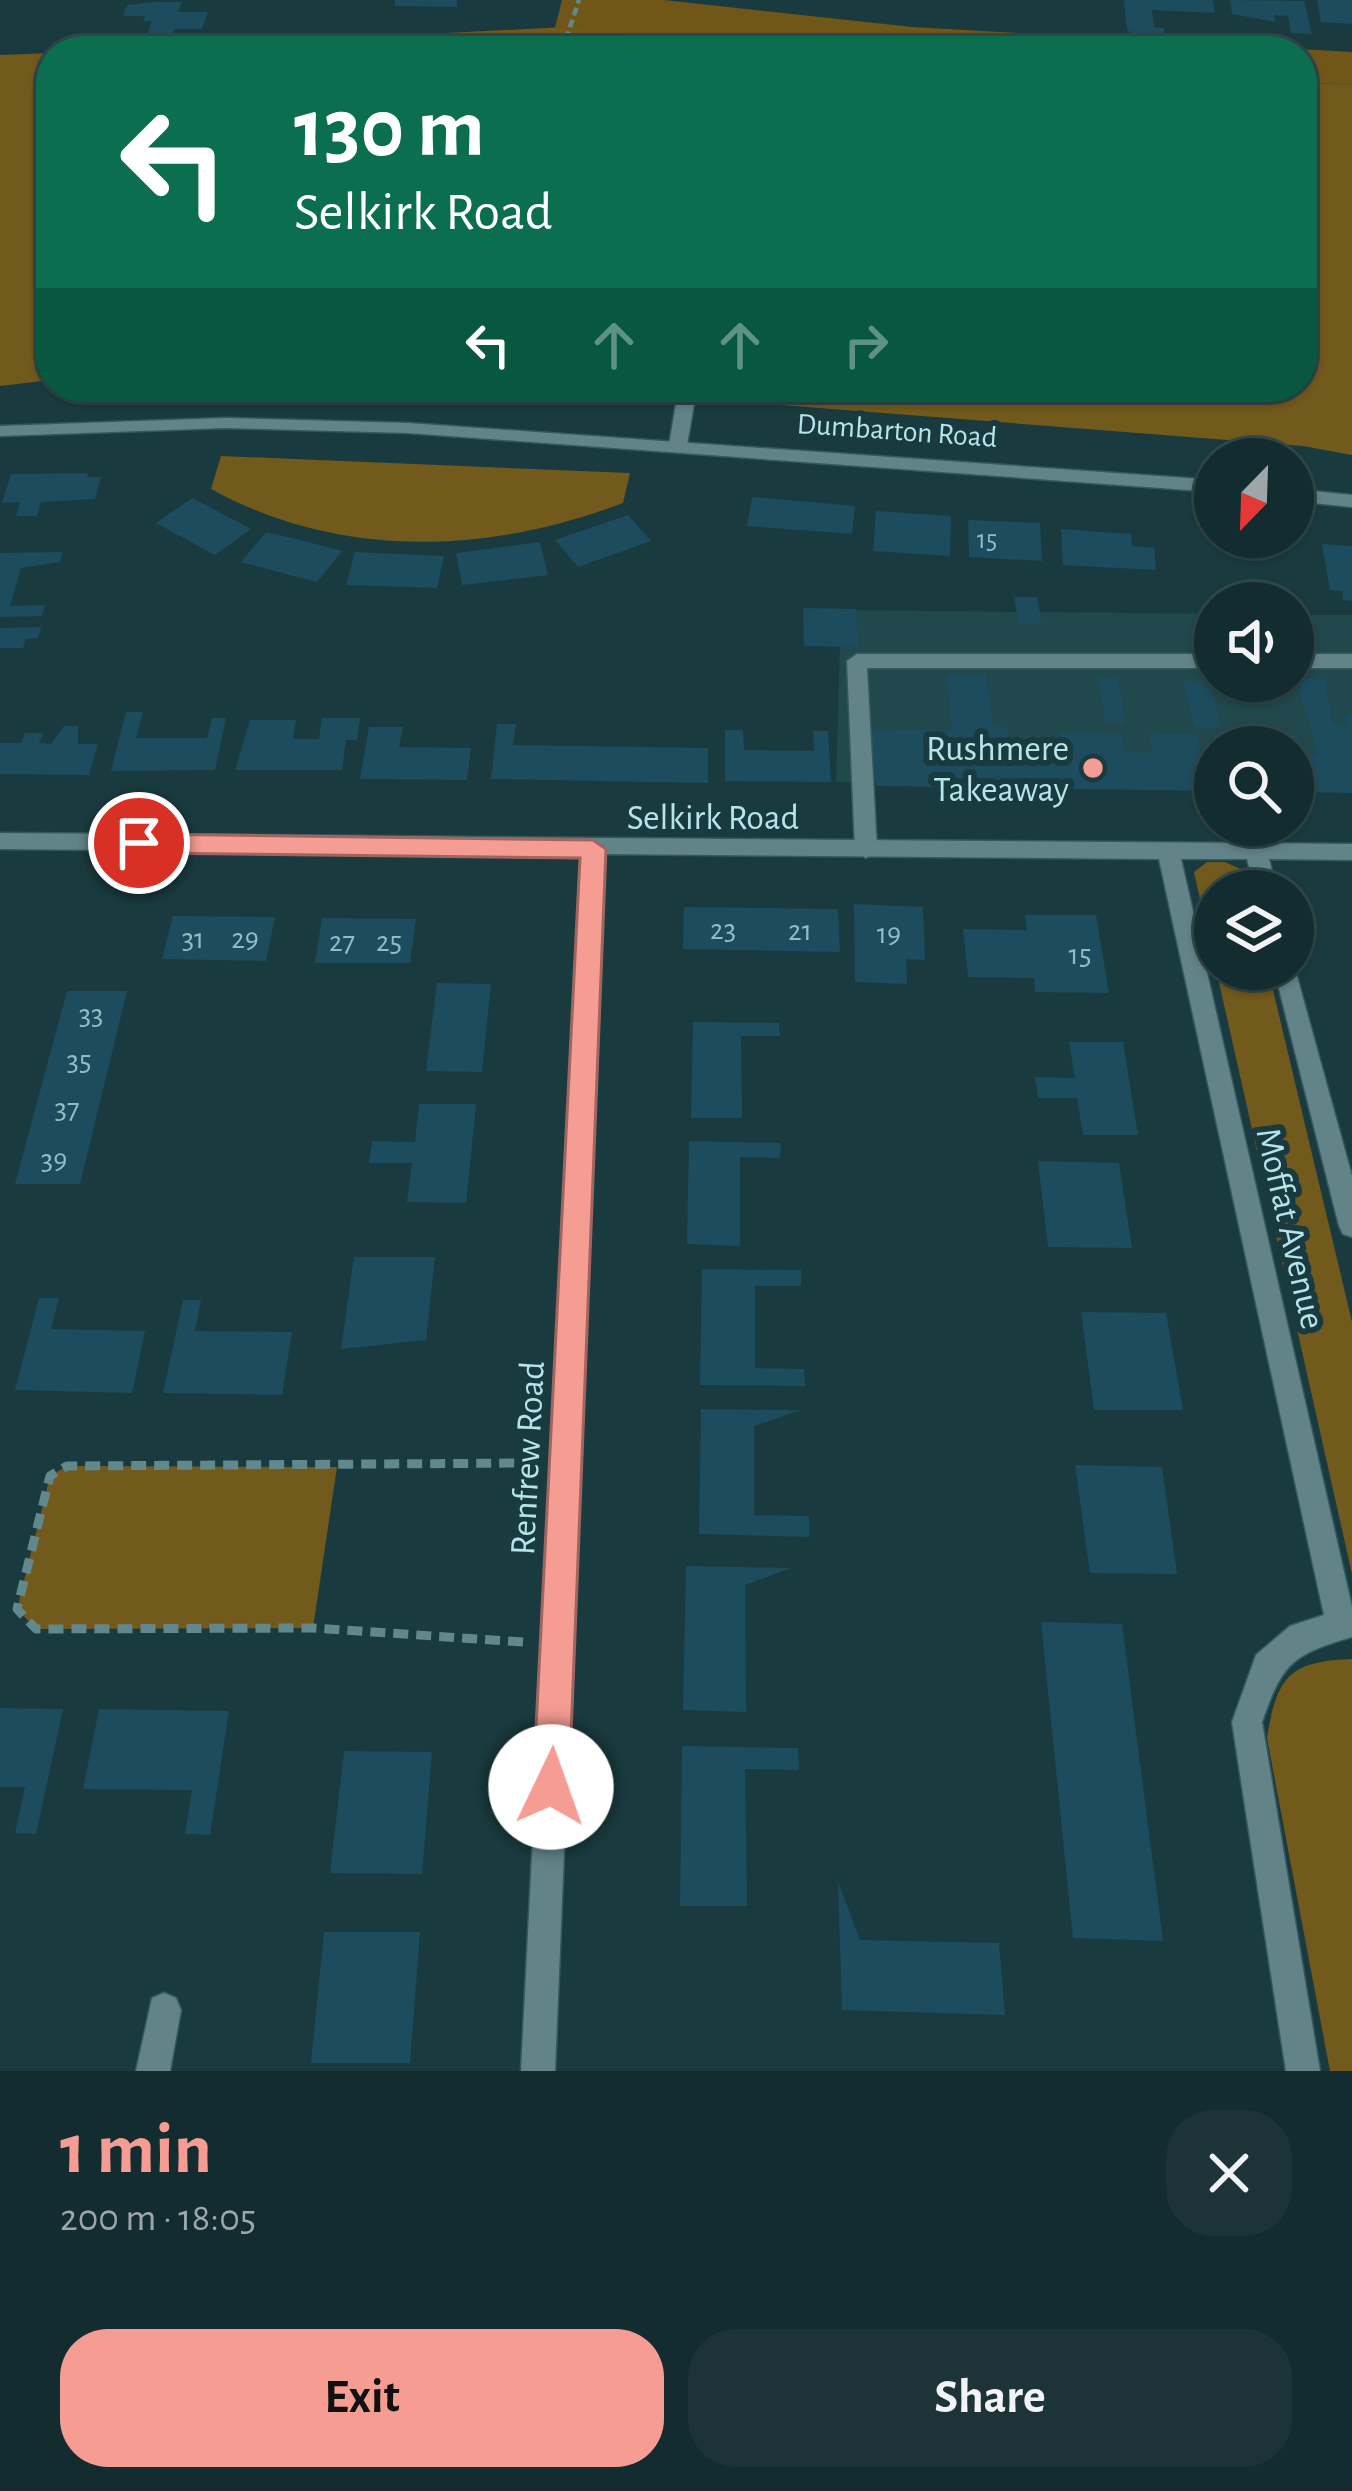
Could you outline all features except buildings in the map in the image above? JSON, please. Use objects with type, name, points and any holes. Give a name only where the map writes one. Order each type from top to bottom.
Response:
[{"type":"street","points":[[678,445],[685,402]]},
{"type":"street","name":"Dumbarton Road","points":[[0,431],[225,423],[409,428],[1194,484]]},
{"type":"street","points":[[1314,497],[1352,501]]},
{"type":"street","points":[[866,850],[857,661],[1194,661]]},
{"type":"street","points":[[1314,661],[1352,661]]},
{"type":"street","name":"Selkirk Road","points":[[1,845],[1352,852]]},
{"type":"street","name":"Renfrew Road","points":[[538,2071],[593,849]]},
{"type":"street","name":"Moffat Avenue","points":[[1168,851],[1346,1622],[1301,1637],[1267,1666],[1247,1722],[1303,2071]]},
{"type":"street","points":[[1256,851],[1261,870]]},
{"type":"street","name":"Moffat Avenue","points":[[1291,990],[1352,1226]]},
{"type":"street","points":[[153,2071],[164,2010]]},
{"type":"path","points":[[567,36],[579,0]]},
{"type":"path","points":[[557,1646],[314,1628],[36,1629],[17,1609],[50,1476],[67,1466],[565,1463]]},
{"type":"shaded area","points":[[562,0],[664,0],[912,27],[1070,36],[677,36],[555,28]]},
{"type":"shaded area","points":[[585,26],[713,36],[387,36]]},
{"type":"shaded area","points":[[1317,50],[1352,52],[1352,85],[1317,83]]},
{"type":"shaded area","points":[[36,54],[36,382],[0,386],[0,55]]},
{"type":"shaded area","points":[[1317,83],[1352,85],[1352,455],[1314,448],[1314,438],[1201,438],[743,402],[1317,402]]},
{"type":"shaded area","points":[[221,456],[630,473],[623,503],[572,520],[468,540],[415,542],[311,528],[260,512],[211,489]]},
{"type":"shaded area","points":[[841,610],[1194,614],[1194,702],[1314,702],[1314,615],[1352,615],[1352,791],[1314,763],[1314,726],[1194,726],[1194,791],[836,782]]},
{"type":"shaded area","points":[[1207,862],[1225,862],[1243,870],[1197,870]]},
{"type":"shaded area","points":[[1221,990],[1273,990],[1352,1322],[1352,1574]]},
{"type":"shaded area","points":[[67,1466],[337,1467],[313,1628],[36,1629],[17,1609],[50,1476]]},
{"type":"shaded area","points":[[1352,1659],[1352,2071],[1330,2071],[1267,1738],[1281,1687],[1289,1677],[1313,1664]]},
{"type":"place","name":"Rushmere Takeaway","points":[[1093,768]]},
{"type":"route","points":[[139,843],[593,849],[551,1787]]}]
